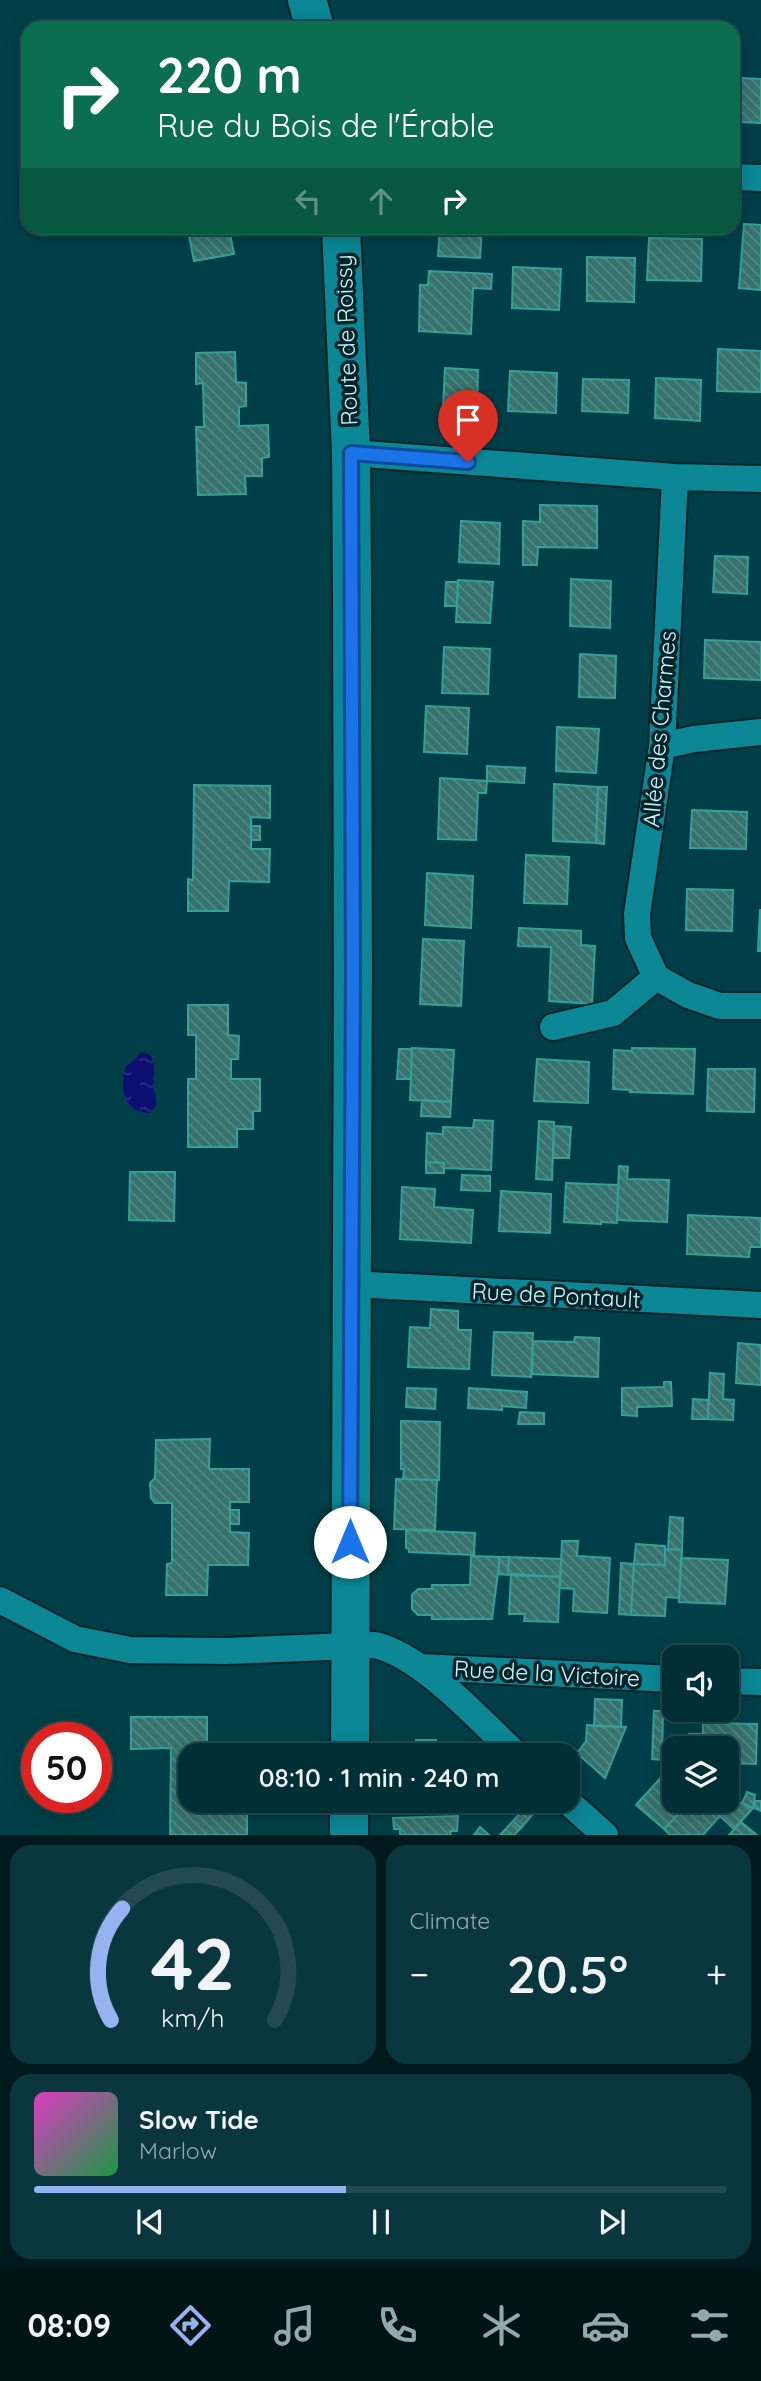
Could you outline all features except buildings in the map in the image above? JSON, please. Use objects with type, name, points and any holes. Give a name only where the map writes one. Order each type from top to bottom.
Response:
[{"type":"main road","points":[[307,0],[313,21]]},
{"type":"main road","name":"Route de Roissy","points":[[341,235],[351,453],[353,973],[350,1743]]},
{"type":"main road","points":[[349,1813],[349,1835]]},
{"type":"street","points":[[740,177],[761,178]]},
{"type":"street","points":[[351,453],[676,477],[761,479]]},
{"type":"street","name":"Allée des Charmes","points":[[656,977],[638,938],[637,925],[663,746],[676,477]]},
{"type":"street","points":[[663,746],[694,739],[761,732]]},
{"type":"street","points":[[553,1027],[614,1013],[656,977],[688,995],[720,1006],[761,1006]]},
{"type":"street","name":"Rue de Pontault","points":[[351,1284],[761,1305]]},
{"type":"street","points":[[0,1601],[75,1639],[130,1650],[215,1651],[375,1645],[393,1649],[421,1667],[504,1743]]},
{"type":"street","name":"Rue de la Victoire","points":[[421,1667],[662,1678]]},
{"type":"street","points":[[739,1681],[761,1682]]},
{"type":"street","points":[[580,1812],[605,1835]]},
{"type":"water","points":[[141,1052],[150,1055],[154,1065],[156,1106],[150,1113],[134,1109],[123,1090],[126,1066]]},
{"type":"route","points":[[350,1542],[353,973],[351,453],[468,462]]}]
